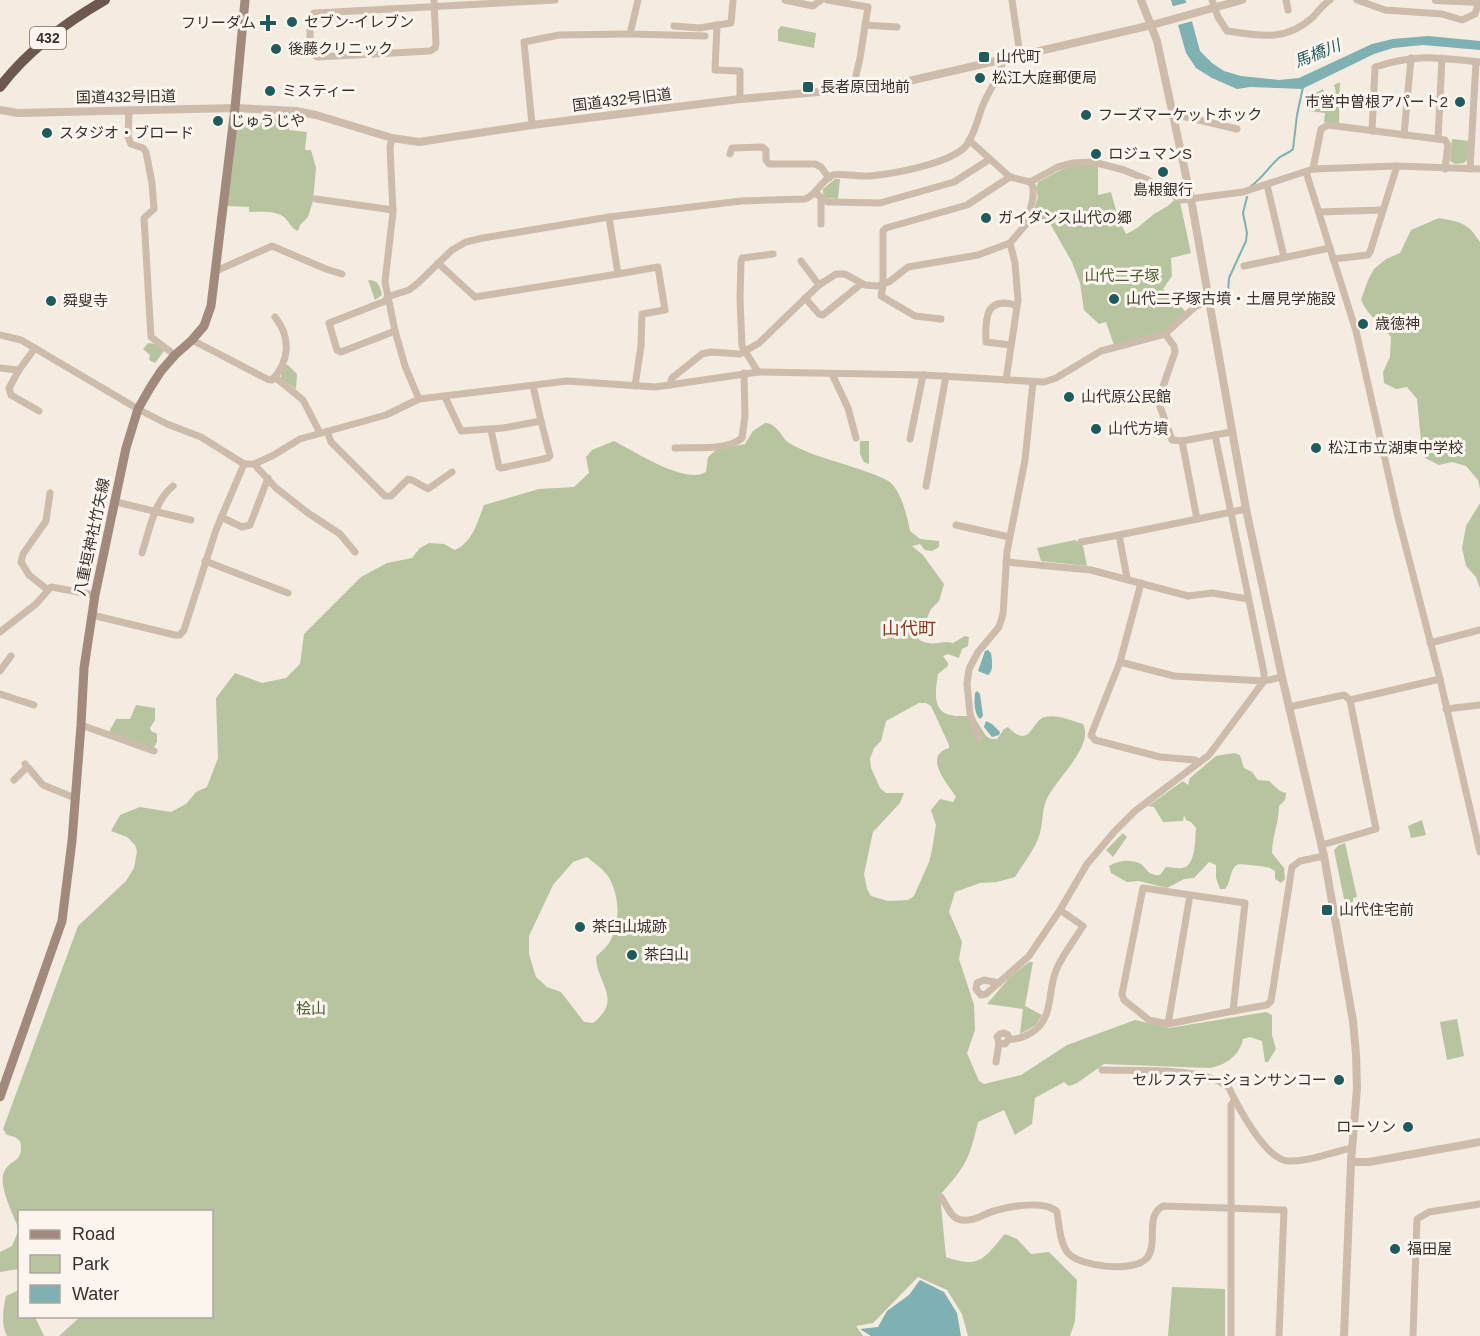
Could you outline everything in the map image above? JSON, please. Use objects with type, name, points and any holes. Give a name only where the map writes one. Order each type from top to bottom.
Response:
[{"type":"highway","name":"432","points":[[0,87],[20,62],[86,5],[105,0]]},
{"type":"main road","name":"八重垣神社竹矢線","points":[[0,1097],[62,921],[70,857],[84,668],[95,595],[126,448],[138,409],[161,371],[192,340],[208,317],[216,271],[245,0]]},
{"type":"street","points":[[434,3],[436,44],[435,48],[430,51],[318,57],[310,53],[310,18],[314,14],[434,3],[555,0]]},
{"type":"street","points":[[630,34],[638,0]]},
{"type":"street","points":[[674,27],[699,28],[731,23],[734,0]]},
{"type":"street","points":[[785,0],[813,6],[821,0]]},
{"type":"street","points":[[827,0],[868,7],[853,89]]},
{"type":"street","points":[[1012,0],[1020,55]]},
{"type":"street","points":[[1141,0],[1152,25],[1191,199],[1246,509],[1282,677],[1322,845],[1353,1021],[1357,1088],[1351,1162],[1344,1336]]},
{"type":"street","name":"国道432号旧道","points":[[0,110],[18,113],[235,108],[296,111],[392,138],[420,142],[532,125],[740,99],[853,89],[929,77],[1152,25],[1191,15],[1214,4],[1242,0]]},
{"type":"street","points":[[1286,0],[1288,10]]},
{"type":"street","points":[[1214,4],[1227,31],[1272,37],[1291,31],[1312,18],[1330,0]]},
{"type":"street","points":[[1357,0],[1385,10],[1442,14],[1462,20],[1475,14],[1478,1],[1436,0]]},
{"type":"street","points":[[717,25],[715,70],[740,71],[740,99]]},
{"type":"street","points":[[865,25],[897,27]]},
{"type":"street","points":[[532,125],[524,42],[559,35],[705,36]]},
{"type":"street","points":[[1372,131],[1375,67],[1425,56],[1478,62],[1470,169]]},
{"type":"street","points":[[1404,135],[1411,58]]},
{"type":"street","points":[[1438,139],[1442,58]]},
{"type":"street","points":[[821,224],[818,196],[829,178],[835,175],[888,174],[938,162],[959,152],[969,140],[986,98],[1002,69],[1003,59]]},
{"type":"street","points":[[129,110],[128,137],[131,144],[143,148],[146,152],[152,183],[153,210],[144,218],[151,337],[175,355]]},
{"type":"street","points":[[1173,116],[1237,129]]},
{"type":"street","points":[[1445,169],[1448,144],[1445,140],[1328,125],[1323,127],[1310,170],[1319,212],[1356,331],[1398,517],[1440,679],[1480,852]]},
{"type":"street","points":[[392,138],[390,147],[393,210],[385,275],[387,298],[405,366],[419,399]]},
{"type":"street","points":[[969,140],[1010,177],[1030,182],[1058,167],[1073,163],[1093,162],[1148,180],[1181,200],[1243,192],[1310,170],[1397,166],[1480,169]]},
{"type":"street","points":[[730,154],[732,148],[762,147],[766,150],[766,160],[769,164],[815,165],[821,167],[829,178]]},
{"type":"street","points":[[395,331],[341,352],[337,351],[329,323],[409,290],[452,250],[474,240],[609,218],[741,201],[805,199],[818,196],[828,202],[880,203],[954,182],[990,159]]},
{"type":"street","points":[[1333,259],[1368,255],[1371,252],[1397,166]]},
{"type":"street","points":[[941,319],[915,316],[881,296],[883,285],[882,235],[885,228],[967,205],[1010,177]]},
{"type":"street","points":[[670,385],[672,378],[702,354],[711,352],[737,355],[745,351],[772,331],[804,298],[833,275],[839,273],[848,275],[861,284],[883,285],[908,267],[978,255],[1010,243],[1027,223],[1033,198],[1033,187],[1030,182]]},
{"type":"street","points":[[1267,185],[1284,257]]},
{"type":"street","points":[[316,199],[352,202],[393,210]]},
{"type":"street","points":[[1319,212],[1383,210]]},
{"type":"street","points":[[609,218],[618,274]]},
{"type":"street","points":[[1006,380],[1017,300],[1016,273],[1010,243]]},
{"type":"street","points":[[216,271],[272,246],[342,274]]},
{"type":"street","points":[[1244,266],[1330,248]]},
{"type":"street","points":[[758,372],[742,346],[741,262],[742,258],[773,254]]},
{"type":"street","points":[[801,261],[819,285]]},
{"type":"street","points":[[438,263],[475,297],[658,267],[665,310],[642,314],[641,346],[635,386]]},
{"type":"street","points":[[804,298],[819,314],[823,315],[861,284]]},
{"type":"street","points":[[0,335],[15,338],[35,348],[138,409],[167,424],[201,437],[244,464],[254,464],[300,439],[386,415],[419,399],[579,381],[635,386],[670,385],[758,372],[923,375],[1044,382],[1056,378],[1101,351],[1165,334],[1196,306],[1210,302]]},
{"type":"street","points":[[1011,345],[986,342],[988,311],[992,306],[1015,305]]},
{"type":"street","points":[[192,340],[267,380],[272,380],[285,360],[287,347],[285,332],[275,316]]},
{"type":"street","points":[[1165,334],[1174,346],[1175,352],[1158,401],[1172,440],[1182,441],[1231,432]]},
{"type":"street","points":[[35,348],[9,388],[11,395],[39,411]]},
{"type":"street","points":[[0,368],[19,370]]},
{"type":"street","points":[[675,448],[721,446],[736,443],[742,438],[745,416],[744,374]]},
{"type":"street","points":[[831,374],[848,408],[856,438]]},
{"type":"street","points":[[910,439],[923,375]]},
{"type":"street","points":[[927,486],[946,376]]},
{"type":"street","points":[[275,377],[303,400],[331,442],[385,496],[391,496],[408,479],[428,489],[452,472]]},
{"type":"street","points":[[979,740],[970,714],[967,684],[969,669],[978,652],[999,627],[1003,614],[1009,537],[1025,460],[1033,382]]},
{"type":"street","points":[[491,430],[501,468],[549,458],[533,386]]},
{"type":"street","points":[[445,397],[461,431],[491,430],[541,421]]},
{"type":"street","points":[[999,982],[1029,956],[1087,864],[1115,831],[1135,811],[1209,755],[1264,681],[1215,435]]},
{"type":"street","points":[[1182,441],[1197,519]]},
{"type":"street","points":[[92,615],[180,635],[184,630],[221,517],[244,464]]},
{"type":"street","points":[[254,464],[286,497],[340,534],[355,552]]},
{"type":"street","points":[[221,517],[242,527],[250,525],[268,478]]},
{"type":"street","points":[[142,554],[156,510],[173,486]]},
{"type":"street","points":[[48,590],[29,575],[21,562],[23,554],[46,521],[50,493]]},
{"type":"street","points":[[116,502],[191,520]]},
{"type":"street","points":[[1081,543],[1246,509]]},
{"type":"street","points":[[956,525],[1009,537]]},
{"type":"street","points":[[1119,535],[1127,578]]},
{"type":"street","points":[[205,561],[288,593]]},
{"type":"street","points":[[1006,562],[1076,568],[1127,578],[1188,596],[1212,593],[1248,599]]},
{"type":"street","points":[[1141,583],[1120,662],[1091,735],[1095,740],[1149,754],[1195,760],[1199,763]]},
{"type":"street","points":[[0,632],[36,604],[54,586],[95,595]]},
{"type":"street","points":[[1430,643],[1480,630]]},
{"type":"street","points":[[0,671],[11,656]]},
{"type":"street","points":[[1120,662],[1174,676],[1264,681],[1282,677]]},
{"type":"street","points":[[1350,700],[1440,679]]},
{"type":"street","points":[[0,694],[34,705]]},
{"type":"street","points":[[1289,707],[1344,695],[1350,700],[1376,829],[1322,845]]},
{"type":"street","points":[[1446,709],[1480,705]]},
{"type":"street","points":[[81,725],[154,751]]},
{"type":"street","points":[[14,780],[26,766],[43,785],[75,798]]},
{"type":"street","points":[[1233,1011],[1245,903],[1143,888],[1122,994],[1124,1000],[1149,1020],[1168,1024],[1267,1005],[1271,1001],[1292,867],[1294,863],[1324,856]]},
{"type":"street","points":[[1168,1024],[1190,895]]},
{"type":"street","points":[[996,1062],[999,1043],[997,1037],[1001,1033],[1007,1034],[1009,1039],[1020,1038],[1031,1033],[1048,1013],[1053,978],[1083,926],[1060,910]]},
{"type":"street","points":[[1102,1070],[1160,1071],[1209,1076],[1221,1081],[1228,1088],[1267,1149],[1275,1157],[1285,1161],[1307,1159],[1352,1148]]},
{"type":"street","points":[[1231,1336],[1231,1105],[1234,1100]]},
{"type":"street","points":[[1351,1162],[1369,1162],[1480,1142]]},
{"type":"street","points":[[941,1197],[954,1217],[961,1221],[977,1218],[996,1210],[1046,1205],[1057,1212],[1063,1245],[1076,1260],[1087,1264],[1124,1267],[1134,1267],[1148,1257],[1154,1218],[1159,1207],[1284,1210],[1280,1336]]},
{"type":"street","points":[[1413,1336],[1418,1219],[1429,1212],[1480,1204]]},
{"type":"green space","points":[[781,26],[816,33],[814,48],[778,41],[778,30]]},
{"type":"green space","points":[[1340,82],[1339,123],[1324,122],[1325,113],[1309,111],[1312,95],[1323,89],[1326,97],[1336,92],[1334,85]]},
{"type":"green space","points":[[238,116],[289,118],[289,130],[307,132],[305,150],[311,150],[316,168],[313,201],[308,217],[300,225],[298,231],[284,217],[276,213],[249,212],[249,207],[227,206]]},
{"type":"green space","points":[[1452,139],[1469,141],[1467,160],[1464,163],[1455,164],[1450,161]]},
{"type":"green space","name":"山代二子塚","points":[[1081,164],[1098,166],[1098,195],[1111,192],[1118,218],[1126,234],[1174,200],[1180,202],[1191,253],[1171,258],[1172,276],[1163,289],[1186,312],[1162,334],[1114,345],[1106,322],[1099,324],[1084,310],[1080,283],[1072,262],[1048,220],[1037,221],[1035,206],[1038,197],[1036,189],[1038,182],[1061,170]]},
{"type":"green space","points":[[835,179],[840,179],[838,199],[827,198],[823,189]]},
{"type":"green space","points":[[1439,218],[1463,224],[1480,242],[1480,489],[1478,480],[1466,466],[1452,462],[1439,465],[1425,458],[1417,399],[1407,387],[1396,389],[1384,383],[1383,372],[1390,357],[1391,337],[1361,300],[1374,269],[1386,259],[1400,253],[1411,230]]},
{"type":"green space","points":[[368,280],[376,282],[380,289],[382,295],[375,300]]},
{"type":"green space","points":[[148,343],[155,344],[164,351],[155,363],[149,360],[150,355],[143,349]]},
{"type":"green space","points":[[285,365],[297,374],[296,389],[281,378]]},
{"type":"green space","name":"桧山","points":[[765,423],[769,424],[794,446],[887,480],[902,501],[910,531],[920,539],[939,541],[939,547],[932,551],[925,550],[920,544],[912,546],[923,555],[944,584],[939,601],[931,609],[919,640],[930,643],[953,643],[965,636],[969,637],[968,646],[962,649],[959,658],[948,654],[943,656],[948,666],[938,674],[936,698],[937,704],[944,713],[974,717],[986,736],[991,739],[997,739],[1008,727],[1016,734],[1026,735],[1040,719],[1049,716],[1083,724],[1085,733],[1083,743],[1072,764],[1050,793],[1045,805],[1038,839],[1015,877],[997,882],[980,883],[955,892],[949,912],[962,942],[959,959],[974,1005],[975,1030],[967,1053],[979,1081],[984,1084],[1021,1075],[1067,1045],[1135,1020],[1169,1028],[1266,1012],[1272,1015],[1272,1035],[1276,1049],[1268,1062],[1265,1062],[1262,1041],[1250,1037],[1243,1039],[1239,1050],[1231,1058],[1210,1068],[1104,1064],[1077,1083],[1069,1086],[1064,1082],[1035,1098],[1032,1124],[1015,1135],[1004,1110],[978,1122],[965,1162],[956,1177],[940,1195],[946,1257],[974,1262],[986,1255],[1005,1234],[1017,1239],[1031,1254],[1049,1252],[1077,1280],[1075,1321],[1070,1336],[968,1336],[962,1314],[947,1290],[918,1277],[873,1323],[856,1326],[863,1336],[59,1336],[79,1318],[213,1318],[213,1210],[18,1210],[18,1227],[5,1195],[3,1175],[5,1169],[18,1158],[21,1149],[20,1141],[7,1135],[3,1129],[78,926],[126,881],[134,868],[137,851],[135,845],[127,837],[111,831],[120,815],[140,807],[171,812],[186,804],[196,792],[207,787],[218,758],[216,698],[235,673],[262,683],[286,678],[300,664],[304,634],[361,577],[387,563],[412,558],[420,548],[429,543],[444,544],[455,550],[461,547],[474,531],[484,505],[539,489],[574,487],[589,473],[586,457],[592,450],[614,441],[673,471],[697,475],[706,472],[708,457],[716,450],[745,444],[753,431]],"holes":[[[919,703],[931,706],[949,745],[949,748],[941,752],[937,764],[956,797],[953,802],[940,799],[931,810],[936,825],[932,850],[914,896],[908,900],[888,901],[871,896],[864,874],[873,832],[900,803],[904,793],[886,793],[880,788],[871,768],[870,759],[874,748],[881,741],[886,721]],[[587,857],[601,868],[612,884],[618,910],[613,935],[608,945],[596,957],[608,998],[607,1006],[593,1023],[584,1022],[561,992],[547,987],[536,977],[529,954],[529,936],[553,885],[573,862]]]},
{"type":"green space","points":[[860,441],[869,441],[869,464],[864,462],[860,454]]},
{"type":"green space","points":[[1480,503],[1480,589],[1476,577],[1466,566],[1462,548],[1466,526]]},
{"type":"green space","points":[[1075,540],[1083,546],[1087,566],[1041,561],[1037,548]]},
{"type":"green space","points":[[136,705],[155,708],[155,720],[150,728],[157,734],[157,742],[152,749],[109,732],[116,719],[130,719]]},
{"type":"green space","points":[[1234,753],[1240,755],[1244,768],[1252,772],[1258,780],[1269,781],[1280,791],[1286,793],[1285,800],[1279,806],[1272,847],[1272,853],[1284,868],[1285,879],[1281,883],[1275,879],[1275,871],[1270,868],[1239,864],[1232,871],[1225,889],[1220,889],[1216,878],[1216,865],[1209,862],[1194,878],[1184,879],[1167,888],[1139,881],[1127,882],[1111,873],[1109,866],[1123,861],[1139,863],[1150,873],[1156,875],[1160,875],[1166,867],[1187,866],[1194,851],[1196,828],[1186,820],[1184,815],[1183,821],[1163,822],[1154,807],[1148,806],[1183,781],[1188,785],[1190,778],[1216,756]]},
{"type":"green space","points":[[1422,820],[1426,835],[1411,838],[1408,826]]},
{"type":"green space","points":[[1123,833],[1127,837],[1113,857],[1106,850]]},
{"type":"green space","points":[[1345,843],[1357,897],[1353,898],[1353,902],[1345,904],[1334,850]]},
{"type":"green space","points":[[1029,962],[1033,962],[1025,1006],[1042,1015],[1036,1025],[1020,1033],[1023,1009],[987,1004],[1010,977]]},
{"type":"green space","points":[[1457,1019],[1464,1056],[1447,1060],[1440,1022]]},
{"type":"green space","name":"桧山","points":[[18,1231],[18,1269],[0,1272],[0,1252],[12,1246]]},
{"type":"green space","points":[[1172,1287],[1225,1289],[1225,1336],[1168,1336]]},
{"type":"green space","points":[[18,1290],[18,1318],[35,1318],[44,1336],[7,1336],[3,1317],[6,1296]]},
{"type":"water","points":[[1171,0],[1185,0],[1187,3],[1200,51],[1224,71],[1241,76],[1279,80],[1299,78],[1372,44],[1393,39],[1428,36],[1480,41],[1480,50],[1423,45],[1393,48],[1374,54],[1302,89],[1250,87],[1237,89],[1196,68],[1186,53]]},
{"type":"water","points":[[988,650],[991,653],[992,665],[988,675],[978,671],[985,651]]},
{"type":"water","points":[[977,691],[980,694],[983,716],[980,719],[975,707]]},
{"type":"water","points":[[986,721],[1000,732],[999,735],[992,737],[984,727]]},
{"type":"water","points":[[920,1280],[944,1292],[957,1313],[961,1336],[871,1336],[860,1329],[878,1327],[887,1311],[909,1295]]},
{"type":"pier","points":[[1189,2],[1193,21],[1174,26],[1170,7]]},
{"type":"waterway","points":[[1251,186],[1280,157],[1293,149],[1303,87]]},
{"type":"waterway","points":[[1228,292],[1229,278],[1246,241],[1247,233],[1243,213],[1247,197]]},
{"type":"place","name":"セブン-イレブン","points":[[292,22]]},
{"type":"place","name":"フリーダム","points":[[268,23]]},
{"type":"place","name":"後藤クリニック","points":[[276,49]]},
{"type":"place","name":"山代町","points":[[984,57]]},
{"type":"place","name":"松江大庭郵便局","points":[[980,78]]},
{"type":"place","name":"長者原団地前","points":[[808,87]]},
{"type":"place","name":"ミスティー","points":[[270,91]]},
{"type":"place","name":"市営中曽根アパート2","points":[[1460,102]]},
{"type":"place","name":"フーズマーケットホック","points":[[1086,115]]},
{"type":"place","name":"じゅうじや","points":[[218,121]]},
{"type":"place","name":"スタジオ・ブロード","points":[[47,133]]},
{"type":"place","name":"ロジュマンS","points":[[1096,154]]},
{"type":"place","name":"島根銀行","points":[[1163,172]]},
{"type":"place","name":"ガイダンス山代の郷","points":[[986,218]]},
{"type":"place","name":"山代二子塚古墳・土層見学施設","points":[[1114,299]]},
{"type":"place","name":"舜叟寺","points":[[51,301]]},
{"type":"place","name":"歳徳神","points":[[1363,324]]},
{"type":"place","name":"山代原公民館","points":[[1069,397]]},
{"type":"place","name":"山代方墳","points":[[1096,429]]},
{"type":"place","name":"松江市立湖東中学校","points":[[1316,448]]},
{"type":"place","name":"山代住宅前","points":[[1327,910]]},
{"type":"place","name":"茶臼山城跡","points":[[580,927]]},
{"type":"place","name":"茶臼山","points":[[632,955]]},
{"type":"place","name":"セルフステーションサンコー","points":[[1339,1080]]},
{"type":"place","name":"ローソン","points":[[1408,1127]]},
{"type":"place","name":"福田屋","points":[[1395,1249]]},
{"type":"district","name":"山代町","points":[[909,629]]},
{"type":"water label","name":"馬橋川","points":[[1317,53]]}]
